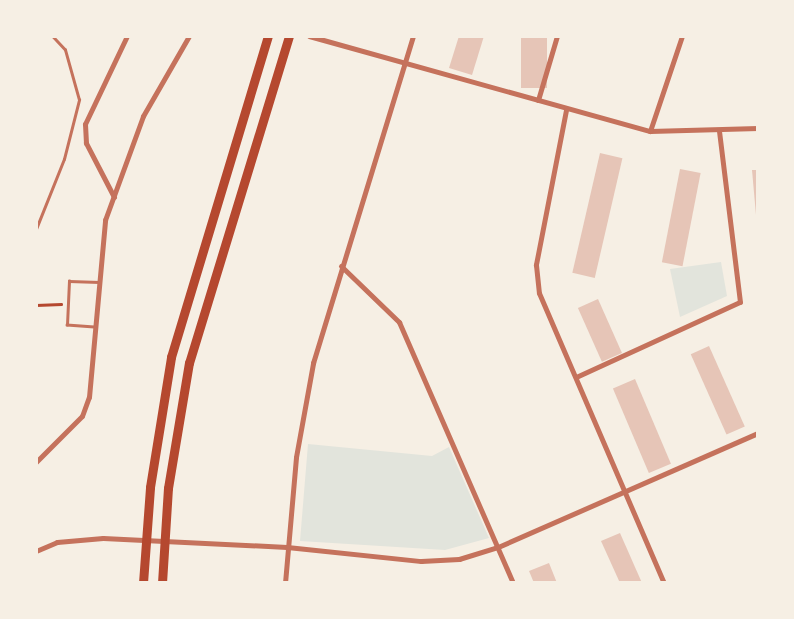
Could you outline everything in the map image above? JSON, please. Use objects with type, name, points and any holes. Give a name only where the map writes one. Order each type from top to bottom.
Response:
[{"type":"main road","points":[[143,583],[144,541],[172,357],[268,36]]},
{"type":"main road","points":[[162,583],[163,541],[190,363],[289,36]]},
{"type":"street","points":[[114,197],[86,143],[85,124],[127,36]]},
{"type":"street","points":[[36,462],[82,416],[89,396],[105,220],[143,116],[189,36]]},
{"type":"street","points":[[309,36],[538,100],[566,110],[650,131],[719,131],[758,128]]},
{"type":"street","points":[[285,583],[296,457],[313,363],[341,266],[413,36]]},
{"type":"street","points":[[538,100],[557,36]]},
{"type":"street","points":[[650,131],[682,36]]},
{"type":"street","points":[[566,110],[536,266],[538,293],[627,490],[664,583]]},
{"type":"street","points":[[576,377],[740,302],[719,131]]},
{"type":"street","points":[[341,266],[399,322],[514,583]]},
{"type":"street","points":[[36,551],[57,542],[163,541],[287,547],[421,561],[459,559],[498,547],[758,434]]},
{"type":"lane","points":[[36,229],[64,159],[79,100],[65,50],[52,36]]},
{"type":"lane","points":[[96,327],[67,325],[69,281],[100,282]]},
{"type":"path","points":[[36,305],[68,303]]},
{"type":"shaded area","points":[[721,262],[727,296],[680,317],[670,269]]},
{"type":"shaded area","points":[[308,444],[432,456],[449,447],[489,538],[445,550],[300,541]]},
{"type":"building","points":[[459,36],[484,36],[472,75],[449,68]]},
{"type":"building","points":[[521,36],[547,36],[547,88],[521,88]]},
{"type":"building","points":[[600,153],[622,158],[595,278],[572,273]]},
{"type":"building","points":[[680,169],[701,173],[682,266],[662,262]]},
{"type":"building","points":[[752,170],[758,170],[758,215],[756,215]]},
{"type":"building","points":[[598,299],[622,353],[602,362],[578,308]]},
{"type":"building","points":[[709,346],[745,426],[727,435],[691,354]]},
{"type":"building","points":[[635,379],[671,464],[649,473],[613,388]]},
{"type":"building","points":[[620,533],[642,583],[620,583],[601,541]]},
{"type":"building","points":[[549,563],[557,583],[534,583],[529,571]]}]
